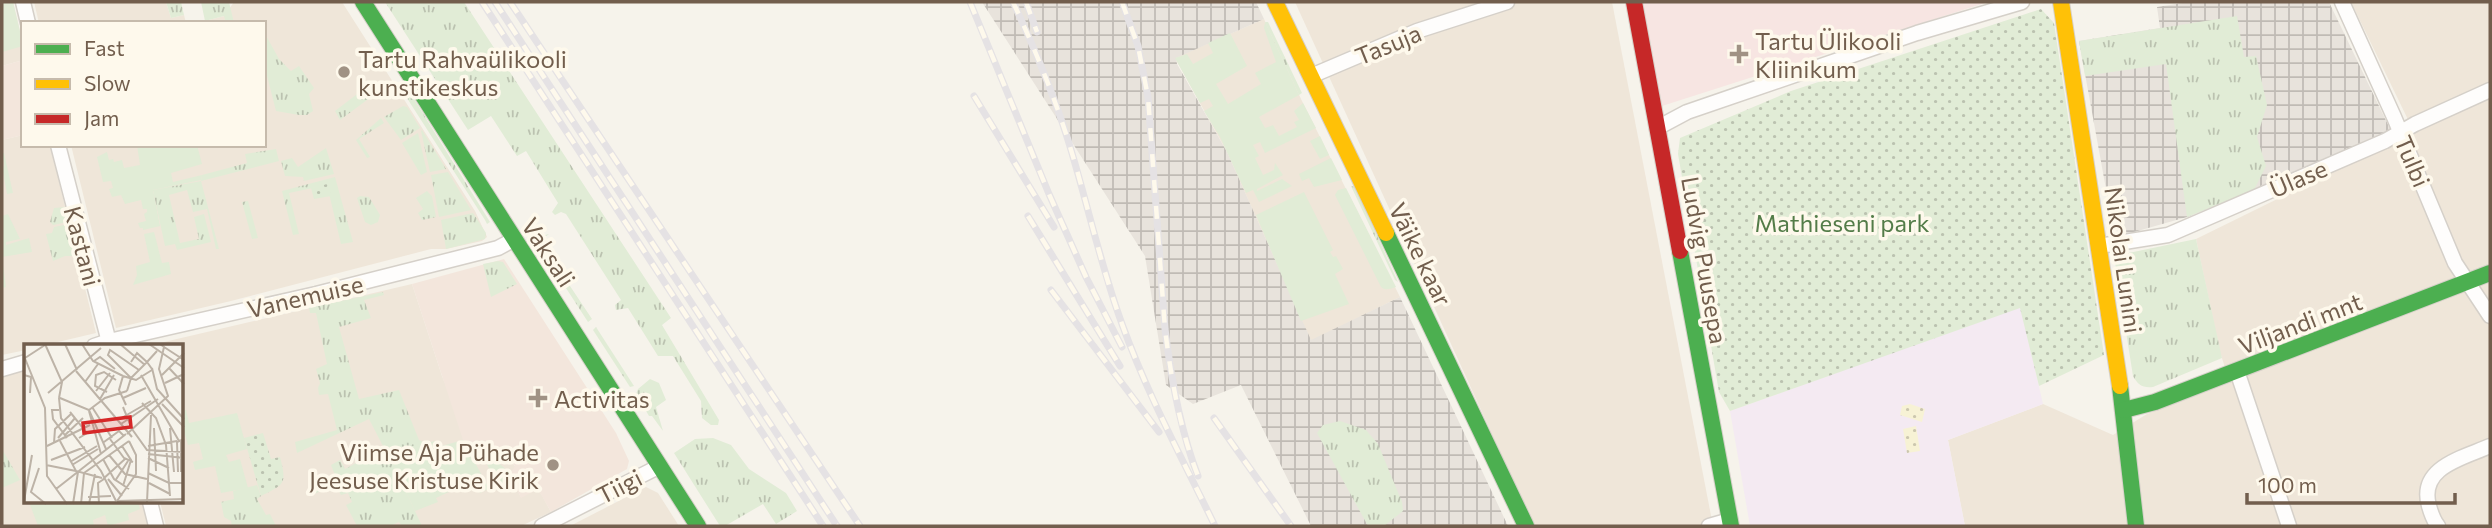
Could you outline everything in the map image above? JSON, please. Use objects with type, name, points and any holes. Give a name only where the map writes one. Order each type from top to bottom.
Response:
[{"type":"street","points":[[23,2],[28,21]]},
{"type":"street","name":"Vaksali","points":[[363,2],[698,526]]},
{"type":"street","name":"Väike kaar","points":[[1275,2],[1526,526]]},
{"type":"street","name":"Tasuja","points":[[1311,76],[1417,31],[1507,2]]},
{"type":"street","name":"Ludvig Puusepa","points":[[1634,2],[1730,523]]},
{"type":"street","points":[[1657,128],[1699,107],[1917,33],[2022,2]]},
{"type":"street","name":"Nikolai Lunini","points":[[2061,2],[2124,411],[2136,526]]},
{"type":"street","name":"Tulbi","points":[[2342,2],[2455,263],[2490,316]]},
{"type":"street","name":"Ülase","points":[[2099,247],[2168,235],[2385,141],[2490,90]]},
{"type":"street","name":"Kastani","points":[[59,147],[110,343]]},
{"type":"street","name":"Vanemuise","points":[[110,343],[328,292],[498,248],[513,240]]},
{"type":"street","name":"Viljandi mnt","points":[[2124,411],[2155,402],[2490,273]]},
{"type":"street","points":[[2,369],[24,363]]},
{"type":"street","points":[[2237,371],[2289,526]]},
{"type":"street","points":[[2438,526],[2433,520],[2427,500],[2427,486],[2435,472],[2490,446]]},
{"type":"street","name":"Tiigi","points":[[542,526],[660,466]]},
{"type":"street","points":[[150,504],[156,526]]},
{"type":"street","points":[[1709,526],[1730,523]]},
{"type":"shaded area","points":[[2,2],[13,2],[21,36],[21,61],[2,66]]},
{"type":"shaded area","points":[[34,2],[166,2],[171,18],[184,15],[186,21],[39,21]]},
{"type":"shaded area","points":[[234,2],[342,2],[475,211],[487,237],[482,241],[446,249],[431,249],[116,328],[71,147],[266,147],[266,21],[205,21],[224,16]]},
{"type":"shaded area","points":[[982,2],[1256,2],[1264,19],[1176,58],[1177,64],[1227,152],[1311,340],[1400,297],[1508,526],[1311,526],[1241,385],[1193,404],[1166,385],[1145,256]]},
{"type":"shaded area","points":[[1295,2],[1612,2],[1713,526],[1534,526]]},
{"type":"shaded area","name":"Tartu Ülikooli Kliinikum","points":[[1643,2],[1988,2],[1662,106]]},
{"type":"shaded area","points":[[2189,2],[2329,2],[2391,131],[2187,217],[2120,236],[2112,222],[2079,41],[2160,28],[2157,7]]},
{"type":"shaded area","points":[[2351,2],[2490,2],[2490,526],[1965,526],[1948,440],[2043,404],[2113,435],[2147,414],[2230,383],[2220,352],[2196,239],[2414,132]]},
{"type":"shaded area","points":[[1264,19],[1400,297],[1311,341],[1227,152],[1175,58]]},
{"type":"shaded area","points":[[21,61],[21,135],[2,140],[2,66]]},
{"type":"shaded area","points":[[21,135],[21,147],[50,147],[96,333],[49,344],[24,344],[24,350],[2,355],[2,140]]},
{"type":"shaded area","points":[[504,259],[616,433],[629,461],[627,469],[551,512],[538,489],[521,498],[510,474],[515,466],[494,446],[473,456],[463,440],[412,284]]},
{"type":"shaded area","points":[[412,284],[442,376],[474,456],[493,446],[516,467],[516,487],[521,497],[538,488],[551,512],[521,526],[166,526],[160,504],[184,504],[184,344],[156,344]]},
{"type":"shaded area","points":[[2021,307],[2043,404],[1948,440],[1965,526],[1750,526],[1730,411]]},
{"type":"shaded area","points":[[24,363],[24,504],[150,504],[156,526],[2,526],[2,369]]},
{"type":"shaded area","points":[[646,487],[658,493],[679,526],[570,526]]},
{"type":"green space","points":[[2,2],[13,2],[21,47],[2,52]]},
{"type":"green space","points":[[166,2],[181,2],[184,15],[171,18]]},
{"type":"green space","points":[[201,2],[229,2],[234,21],[225,21],[224,16],[205,21]]},
{"type":"green space","points":[[385,2],[464,2],[671,318],[662,325],[719,420],[718,425],[711,425],[702,418],[701,401],[673,356],[658,356],[628,308],[616,310],[615,305],[621,300],[566,214],[561,212],[555,215],[552,212],[558,203],[526,151],[517,156],[491,116],[468,130]]},
{"type":"green space","name":"Mathieseni park","points":[[2041,9],[2054,23],[2104,355],[2039,386],[2020,308],[1730,411],[1719,392],[1678,154],[1680,138],[1791,91]]},
{"type":"green space","points":[[2237,16],[2244,57],[2256,56],[2267,105],[2257,137],[2266,166],[2254,190],[2187,217],[2166,64],[2085,76],[2079,41]]},
{"type":"green space","points":[[1265,22],[1268,22],[1302,93],[1299,95]]},
{"type":"green space","points":[[1265,22],[1299,95],[1259,117],[1265,128],[1273,125],[1279,136],[1297,127],[1294,122],[1299,120],[1294,111],[1303,103],[1316,128],[1265,153],[1260,142],[1253,145],[1259,156],[1255,158],[1263,175],[1274,170],[1275,163],[1283,175],[1257,191],[1282,179],[1292,186],[1259,202],[1253,190],[1246,193],[1220,137],[1204,111],[1213,106],[1209,99],[1200,103],[1175,58],[1187,54],[1193,64],[1213,53],[1208,43],[1230,33],[1247,66],[1216,84],[1228,104],[1261,84],[1255,73],[1276,62],[1264,28]]},
{"type":"green space","points":[[266,36],[279,59],[291,71],[299,66],[314,88],[309,94],[313,111],[307,115],[276,111],[266,72]]},
{"type":"green space","points":[[365,88],[371,97],[340,120],[335,111]]},
{"type":"green space","points":[[405,95],[414,99],[490,222],[487,224],[485,220]]},
{"type":"green space","points":[[403,106],[407,107],[420,128],[401,140],[384,117]]},
{"type":"green space","points":[[381,118],[384,123],[359,139],[370,157],[367,158],[356,140]]},
{"type":"green space","points":[[422,130],[446,169],[430,172]]},
{"type":"green space","points":[[418,133],[427,172],[421,175],[402,143]]},
{"type":"green space","points":[[1320,136],[1329,155],[1320,159],[1310,141]]},
{"type":"green space","points":[[137,147],[198,147],[202,164],[171,173],[173,182],[202,175],[201,180],[153,190],[160,226],[143,230],[138,223],[146,221],[144,214],[147,209],[143,209],[141,200],[125,204],[121,195],[112,197],[109,189],[113,188],[111,181],[103,182],[97,157],[107,152],[109,160],[122,160],[124,168],[140,165]]},
{"type":"green space","points":[[326,148],[334,174],[304,181],[303,177],[285,176],[281,161],[292,158],[298,167]]},
{"type":"green space","points":[[276,149],[279,161],[201,181],[202,175],[247,163],[245,154]]},
{"type":"green space","points":[[4,153],[13,193],[7,194]]},
{"type":"green space","points":[[1331,158],[1342,180],[1314,187],[1309,178],[1302,181],[1299,174]]},
{"type":"green space","points":[[448,172],[471,210],[439,217],[431,175]]},
{"type":"green space","points":[[335,177],[353,242],[341,244],[327,185],[289,193],[299,234],[293,235],[282,191]]},
{"type":"green space","points":[[201,181],[219,249],[216,249],[207,209],[193,212],[187,190],[169,195],[180,243],[199,239],[194,217],[204,214],[211,242],[177,250],[175,244],[165,246],[153,190]]},
{"type":"green space","points":[[327,184],[330,186],[331,196],[314,199],[311,188]]},
{"type":"green space","points":[[1351,186],[1355,187],[1398,282],[1395,280]]},
{"type":"green space","points":[[1346,188],[1396,287],[1381,287],[1335,195],[1338,190]]},
{"type":"green space","points":[[427,191],[432,196],[436,217],[422,220],[418,213],[423,209],[416,198]]},
{"type":"green space","points":[[1304,192],[1333,250],[1330,252],[1333,257],[1336,256],[1343,269],[1335,274],[1349,304],[1301,321],[1256,215]]},
{"type":"green space","points":[[369,197],[380,215],[378,222],[371,225],[365,222],[357,198]]},
{"type":"green space","points":[[248,201],[258,238],[252,239],[242,202]]},
{"type":"green space","points":[[65,207],[68,222],[53,225],[50,222],[54,208]]},
{"type":"green space","points":[[473,213],[486,233],[485,239],[446,249],[441,220]]},
{"type":"green space","points":[[8,214],[20,239],[6,242],[6,245],[29,238],[32,252],[2,257],[2,216]]},
{"type":"green space","points":[[69,224],[77,256],[65,256],[53,261],[46,234],[52,233],[54,227]]},
{"type":"green space","points":[[154,232],[162,263],[169,262],[171,274],[133,285],[137,275],[136,266],[150,262],[144,234]]},
{"type":"green space","points":[[549,234],[540,241],[592,319],[588,322],[540,248],[538,237]]},
{"type":"green space","points":[[2196,239],[2222,358],[2153,387],[2143,386],[2133,376],[2114,256]]},
{"type":"green space","points":[[2,257],[6,287],[2,288]]},
{"type":"green space","points":[[503,262],[517,284],[491,297],[483,264]]},
{"type":"green space","points":[[383,292],[384,295],[364,300],[371,318],[339,327],[359,399],[399,390],[419,440],[427,444],[395,450],[391,460],[422,526],[402,526],[399,522],[390,526],[357,526],[346,505],[352,502],[348,493],[341,495],[335,484],[310,496],[308,489],[335,475],[331,465],[340,460],[345,469],[384,448],[369,419],[297,453],[295,442],[337,430],[328,394],[319,395],[320,383],[316,369],[327,364],[316,313],[310,313],[309,308]]},
{"type":"green space","points":[[596,327],[634,386],[630,387],[593,330]]},
{"type":"green space","points":[[650,379],[659,383],[666,400],[656,407],[663,431],[652,416],[649,416],[636,394]]},
{"type":"green space","points":[[184,410],[189,423],[237,413],[247,449],[226,455],[229,462],[240,459],[248,488],[221,493],[215,466],[195,470],[193,462],[203,459],[199,443],[188,445],[184,432]]},
{"type":"green space","points":[[1340,421],[1366,430],[1378,444],[1402,502],[1403,511],[1384,526],[1368,526],[1317,433],[1323,425]]},
{"type":"green space","points":[[263,433],[271,459],[280,457],[283,478],[279,486],[261,496],[244,438]]},
{"type":"green space","points":[[713,438],[731,445],[749,469],[786,493],[797,511],[776,524],[763,504],[725,526],[720,526],[674,453],[695,439]]},
{"type":"green space","points":[[463,440],[487,485],[495,481],[485,460],[492,457],[511,474],[516,487],[506,491],[501,483],[480,493],[474,480],[436,498],[438,502],[415,511],[391,460],[395,450],[435,441],[438,447]]},
{"type":"green space","points":[[2,449],[20,480],[2,488]]},
{"type":"green space","points":[[257,485],[261,496],[257,499],[276,526],[232,526],[231,521],[224,517],[221,502],[234,499],[233,491]]},
{"type":"green space","points":[[30,504],[139,504],[140,509],[128,514],[129,520],[108,526],[105,515],[93,520],[94,526],[38,526]]},
{"type":"sand","points":[[1910,404],[1925,409],[1922,422],[1900,415],[1902,406]]},
{"type":"sand","points":[[1916,426],[1920,451],[1907,453],[1903,429]]},
{"type":"railway","points":[[482,2],[823,526]]},
{"type":"railway","points":[[495,2],[837,526]]},
{"type":"railway","points":[[510,2],[860,526]]},
{"type":"railway","points":[[970,2],[1049,194],[1086,277],[1122,347]]},
{"type":"railway","points":[[1013,2],[1062,122],[1107,279],[1132,351],[1215,526]]},
{"type":"railway","points":[[1026,2],[1037,32]]},
{"type":"railway","points":[[1122,2],[1138,46],[1148,97],[1167,347],[1181,422],[1198,476]]},
{"type":"railway","points":[[974,96],[1054,227]]},
{"type":"railway","points":[[1028,216],[1120,366]]},
{"type":"railway","points":[[1051,290],[1159,432]]},
{"type":"railway","points":[[1214,418],[1291,526]]},
{"type":"traffic: fast","points":[[363,2],[698,526]]},
{"type":"traffic: fast","points":[[1386,233],[1526,526]]},
{"type":"traffic: fast","points":[[1680,251],[1731,526]]},
{"type":"traffic: fast","points":[[2124,410],[2155,402],[2490,273]]},
{"type":"traffic: fast","points":[[2120,386],[2136,526]]},
{"type":"traffic: slow","points":[[1275,2],[1386,233]]},
{"type":"traffic: slow","points":[[2061,2],[2120,386]]},
{"type":"traffic: jam","points":[[1634,2],[1680,251]]},
{"type":"place","name":"Tartu Ülikooli Kliinikum","points":[[1739,54]]},
{"type":"place","name":"Tartu Rahvaülikooli kunstikeskus","points":[[344,72]]},
{"type":"place","name":"Activitas","points":[[538,398]]},
{"type":"place","name":"Viimse Aja Pühade Jeesuse Kristuse Kirik","points":[[553,465]]}]
